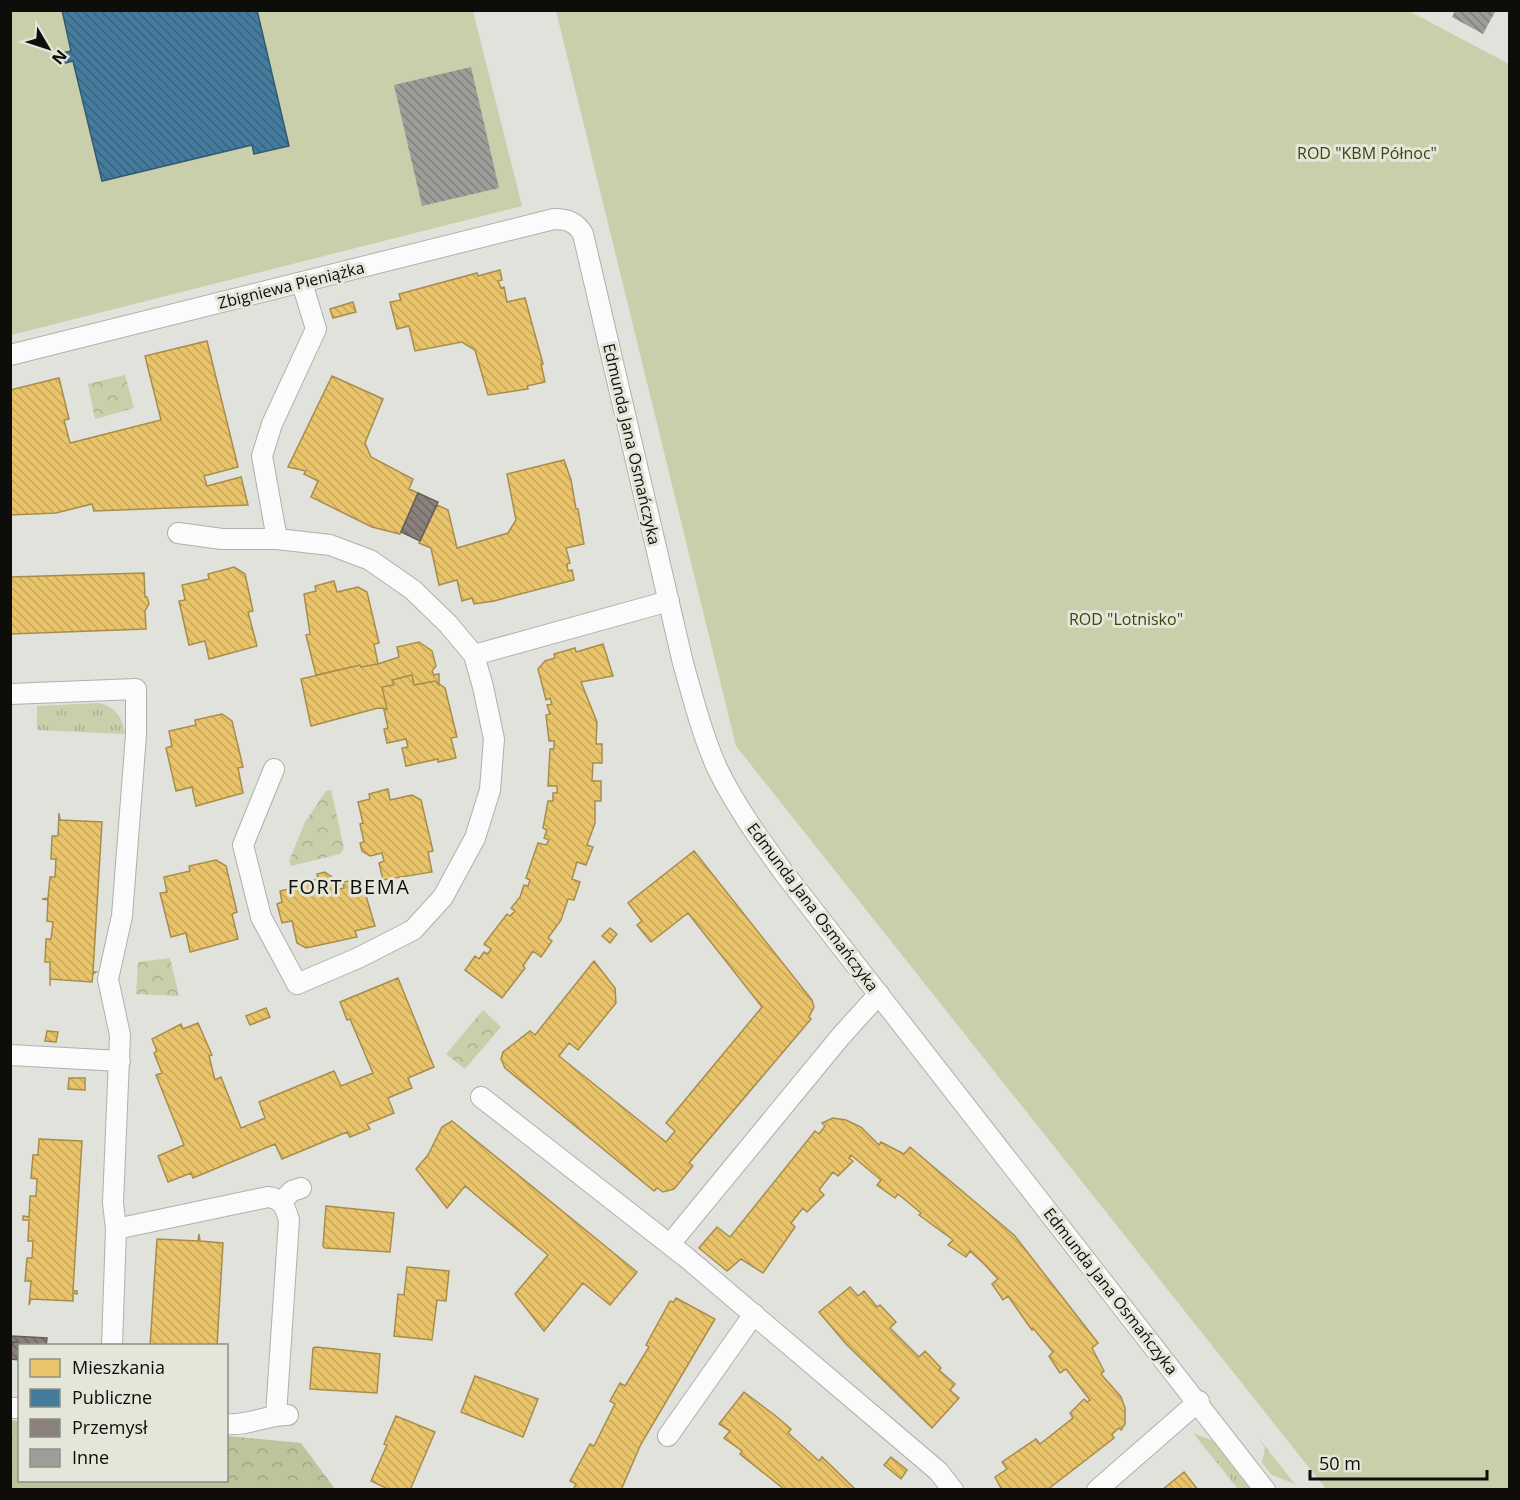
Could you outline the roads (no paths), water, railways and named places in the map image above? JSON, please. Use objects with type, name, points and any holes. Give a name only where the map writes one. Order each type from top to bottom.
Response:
[{"type":"street","name":"Zbigniewa Pieniążka","points":[[10,355],[554,219],[571,221]]},
{"type":"street","name":"Edmunda Jana Osmańczyka","points":[[571,221],[583,234],[698,718],[718,769],[756,836],[1199,1401],[1265,1490]]},
{"type":"street","points":[[277,539],[262,456],[272,424],[316,329],[302,283]]},
{"type":"street","points":[[178,533],[222,539],[277,539],[330,545],[370,560],[413,590],[448,624],[474,655],[494,740],[490,790],[475,838],[443,897],[413,930],[358,958],[297,984],[261,917],[243,845],[274,769]]},
{"type":"street","points":[[474,655],[669,601]]},
{"type":"street","points":[[10,693],[136,689],[136,735],[122,916],[108,979],[120,1035],[113,1203],[116,1229],[112,1344]]},
{"type":"street","points":[[670,1244],[841,1036],[879,994]]},
{"type":"street","points":[[10,1055],[120,1061]]},
{"type":"street","points":[[481,1096],[670,1244],[754,1314],[938,1471],[953,1490]]},
{"type":"street","points":[[281,1202],[292,1191],[301,1188]]},
{"type":"street","points":[[116,1229],[268,1197],[281,1202],[289,1220],[282,1415],[243,1425],[228,1424]]},
{"type":"street","points":[[668,1436],[754,1314]]},
{"type":"street","points":[[1097,1490],[1199,1401]]},
{"type":"district","name":"FORT BEMA","points":[[349,887]]},
{"type":"park label","name":"ROD \"KBM Północ\"","points":[[1367,153]]},
{"type":"park label","name":"ROD \"Lotnisko\"","points":[[1126,619]]}]
